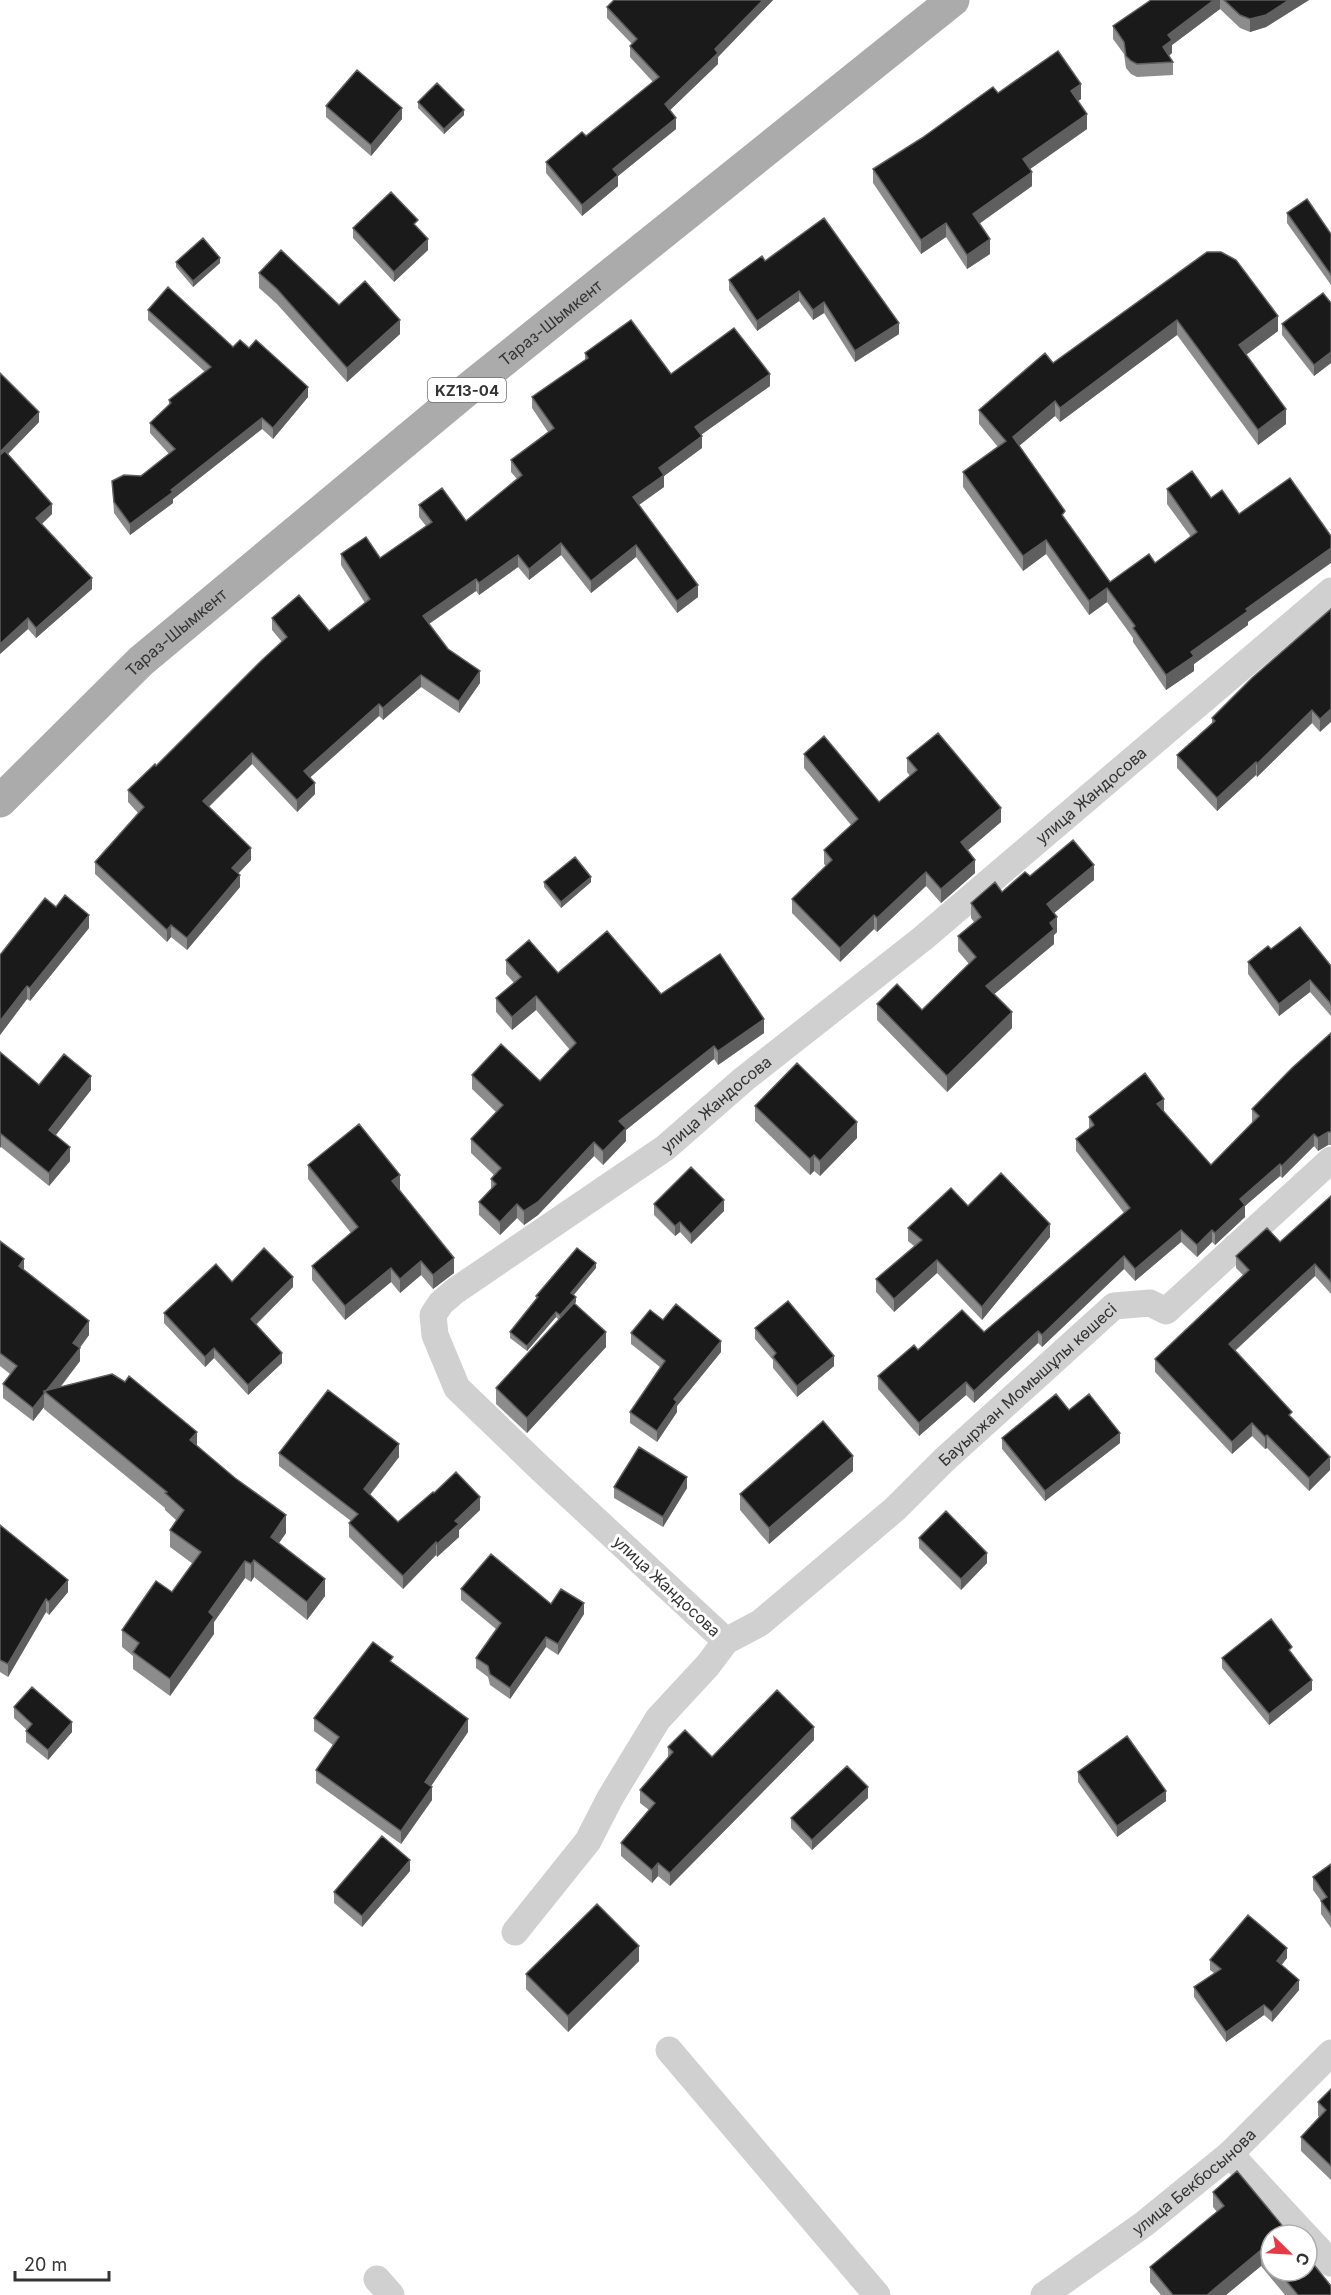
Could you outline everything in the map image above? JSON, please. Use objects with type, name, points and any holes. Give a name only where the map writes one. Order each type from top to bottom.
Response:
[{"type":"main road","name":"Тараз-Шымкент","points":[[0,801],[141,661],[468,389],[953,0]]},
{"type":"street","name":"улица Жандосова","points":[[726,1641],[457,1388],[435,1335],[434,1315],[441,1303],[455,1291],[665,1148],[744,1079],[922,939],[1331,591]]},
{"type":"street","name":"Бауыржан Момышұлы көшесі","points":[[726,1641],[760,1623],[895,1509],[944,1460],[1114,1306],[1150,1303],[1166,1311],[1331,1160]]},
{"type":"street","points":[[515,1932],[588,1841],[610,1798],[658,1719],[708,1665],[726,1641]]},
{"type":"street","points":[[669,2050],[877,2295]]},
{"type":"street","name":"улица Бекбосынова","points":[[1044,2295],[1144,2224],[1230,2154],[1331,2053]]},
{"type":"street","points":[[1230,2154],[1294,2223]]},
{"type":"street","points":[[1319,2250],[1331,2263]]},
{"type":"building","points":[[614,0],[763,0],[715,49],[718,53],[665,104],[676,118],[613,169],[618,175],[582,205],[546,162],[582,132],[586,136],[659,77],[630,46],[637,39],[607,7]]},
{"type":"building","points":[[1151,0],[1214,0],[1168,35],[1172,40],[1163,47],[1173,62],[1137,64],[1131,61],[1126,56],[1124,42],[1113,26]]},
{"type":"building","points":[[1224,0],[1289,0],[1266,15],[1250,19],[1240,15]]},
{"type":"building","points":[[1058,51],[1081,84],[1071,91],[1087,114],[1023,159],[1032,172],[973,214],[990,239],[967,255],[946,223],[921,240],[873,169],[922,138],[993,87],[998,93]]},
{"type":"building","points":[[357,70],[402,108],[371,145],[326,106]]},
{"type":"building","points":[[437,83],[464,110],[444,129],[418,102]]},
{"type":"building","points":[[391,192],[418,220],[414,224],[428,239],[394,272],[353,228]]},
{"type":"building","points":[[1307,199],[1331,234],[1331,275],[1287,213]]},
{"type":"building","points":[[824,218],[899,323],[855,351],[824,302],[813,310],[799,291],[757,321],[729,280],[762,256],[765,261]]},
{"type":"building","points":[[203,238],[220,258],[193,281],[176,262]]},
{"type":"building","points":[[281,250],[339,305],[365,281],[400,320],[347,368],[277,289],[259,273]]},
{"type":"building","points":[[1207,252],[1221,252],[1236,260],[1278,316],[1239,345],[1286,409],[1258,430],[1177,320],[1060,408],[1055,401],[1013,437],[1065,511],[1062,515],[1110,582],[1149,554],[1155,563],[1197,532],[1167,489],[1192,471],[1211,498],[1222,490],[1239,514],[1290,478],[1331,536],[1331,548],[1246,609],[1248,611],[1191,652],[1194,656],[1166,675],[1133,628],[1135,626],[1107,588],[1089,601],[1046,540],[1023,556],[963,472],[1006,441],[979,410],[1045,353],[1053,363]]},
{"type":"building","points":[[168,287],[233,347],[240,340],[249,348],[256,340],[308,387],[273,428],[262,418],[171,490],[173,492],[130,524],[114,502],[112,481],[124,475],[141,476],[175,449],[150,423],[171,403],[169,400],[211,367],[148,310]]},
{"type":"building","points":[[1323,293],[1331,303],[1331,352],[1314,365],[1282,324]]},
{"type":"building","points":[[631,320],[671,374],[734,328],[770,374],[695,427],[702,436],[659,468],[664,475],[633,497],[698,585],[677,601],[636,545],[591,581],[561,543],[529,569],[518,555],[479,583],[476,579],[423,616],[448,649],[480,671],[459,701],[421,675],[383,708],[379,704],[304,771],[315,783],[297,800],[252,753],[203,801],[251,848],[232,868],[240,875],[187,938],[171,925],[167,930],[95,862],[144,807],[128,790],[155,764],[156,766],[287,637],[272,618],[299,595],[329,631],[370,599],[341,554],[366,537],[380,558],[432,522],[419,505],[442,488],[466,521],[522,475],[511,460],[554,428],[532,397],[588,358],[585,353]]},
{"type":"building","points":[[0,373],[39,412],[0,452]]},
{"type":"building","points":[[5,451],[52,504],[36,518],[92,578],[36,628],[28,618],[0,644],[0,455]]},
{"type":"building","points":[[1331,609],[1331,709],[1320,719],[1312,710],[1257,764],[1256,762],[1217,798],[1177,755],[1215,721],[1212,718],[1252,678]]},
{"type":"building","points":[[938,733],[1001,808],[961,842],[975,860],[941,889],[926,872],[877,918],[874,915],[840,948],[792,899],[832,860],[824,850],[858,819],[804,754],[824,736],[879,802],[917,770],[907,758]]},
{"type":"building","points":[[1073,840],[1094,865],[1047,904],[1057,917],[1050,923],[1054,929],[986,986],[1012,1012],[947,1076],[877,1004],[897,984],[922,1010],[976,957],[958,936],[981,917],[971,903],[995,882],[1002,892],[1025,872],[1030,876]]},
{"type":"building","points":[[575,857],[591,877],[561,902],[544,882]]},
{"type":"building","points":[[65,895],[89,915],[30,988],[27,986],[0,1021],[0,955],[45,898],[56,907]]},
{"type":"building","points":[[1300,927],[1331,966],[1331,1004],[1310,980],[1279,1004],[1248,962],[1268,946],[1271,949]]},
{"type":"building","points":[[607,931],[661,994],[720,954],[764,1019],[718,1051],[714,1046],[619,1121],[626,1128],[603,1151],[594,1142],[538,1202],[524,1211],[517,1204],[500,1222],[479,1202],[496,1184],[491,1179],[501,1168],[471,1139],[503,1105],[472,1075],[501,1044],[540,1081],[576,1043],[536,996],[512,1017],[496,998],[521,977],[506,960],[529,940],[558,973]]},
{"type":"building","points":[[1331,1033],[1331,1132],[1318,1138],[1314,1134],[1282,1166],[1280,1164],[1240,1199],[1245,1205],[1215,1233],[1212,1230],[1197,1245],[1181,1230],[1135,1269],[1124,1256],[1042,1335],[1038,1331],[974,1391],[966,1382],[919,1423],[878,1376],[914,1345],[918,1350],[962,1310],[984,1332],[1130,1208],[1076,1139],[1094,1125],[1089,1117],[1145,1073],[1164,1099],[1157,1104],[1211,1165],[1259,1116],[1252,1109],[1292,1068]]},
{"type":"building","points":[[0,1052],[39,1085],[64,1054],[91,1076],[49,1130],[70,1147],[49,1173],[0,1135]]},
{"type":"building","points":[[797,1063],[857,1122],[820,1161],[814,1155],[810,1159],[755,1106]]},
{"type":"building","points":[[359,1124],[400,1175],[392,1181],[454,1258],[433,1275],[421,1261],[400,1279],[391,1268],[345,1306],[312,1266],[358,1227],[308,1165]]},
{"type":"building","points":[[691,1167],[724,1200],[691,1234],[680,1222],[675,1226],[654,1204]]},
{"type":"building","points":[[1001,1173],[1050,1224],[982,1307],[937,1260],[894,1299],[876,1279],[922,1240],[908,1228],[951,1188],[968,1206]]},
{"type":"building","points":[[1331,1196],[1331,1282],[1315,1264],[1229,1344],[1292,1412],[1289,1415],[1330,1457],[1309,1478],[1252,1423],[1232,1442],[1155,1359],[1249,1270],[1236,1256],[1267,1228],[1280,1242]]},
{"type":"building","points":[[0,1241],[24,1259],[19,1266],[89,1321],[73,1343],[80,1348],[44,1391],[33,1408],[3,1384],[17,1366],[0,1353]]},
{"type":"building","points":[[264,1248],[293,1277],[251,1319],[282,1353],[248,1385],[214,1348],[205,1357],[164,1313],[216,1264],[232,1282]]},
{"type":"building","points":[[577,1248],[596,1263],[571,1293],[576,1297],[560,1315],[556,1312],[527,1346],[510,1332],[538,1297],[536,1296]]},
{"type":"building","points":[[788,1301],[834,1356],[797,1386],[773,1357],[776,1353],[755,1328]]},
{"type":"building","points":[[574,1303],[606,1332],[527,1418],[496,1388]]},
{"type":"building","points":[[676,1304],[721,1341],[674,1399],[677,1402],[657,1431],[630,1412],[665,1361],[631,1333],[650,1310],[663,1320]]},
{"type":"building","points":[[112,1374],[125,1382],[129,1376],[197,1432],[190,1440],[235,1478],[286,1515],[271,1537],[325,1579],[307,1602],[254,1560],[251,1564],[245,1561],[209,1612],[214,1617],[170,1679],[133,1652],[139,1643],[122,1630],[156,1581],[172,1592],[201,1552],[170,1530],[184,1510],[165,1493],[167,1492],[44,1391]]},
{"type":"building","points":[[328,1390],[399,1444],[364,1489],[398,1522],[456,1472],[480,1497],[455,1521],[459,1524],[437,1544],[436,1542],[403,1576],[349,1523],[358,1514],[279,1453]]},
{"type":"building","points":[[1056,1394],[1069,1410],[1089,1394],[1120,1433],[1045,1491],[1002,1438]]},
{"type":"building","points":[[823,1421],[853,1456],[769,1528],[740,1494]]},
{"type":"building","points":[[639,1447],[687,1477],[663,1517],[614,1487]]},
{"type":"building","points":[[946,1511],[987,1553],[961,1579],[919,1538]]},
{"type":"building","points":[[0,1525],[68,1580],[49,1602],[46,1599],[8,1664],[0,1660]]},
{"type":"building","points":[[491,1554],[551,1604],[561,1589],[584,1603],[558,1644],[546,1637],[510,1688],[490,1674],[488,1666],[476,1658],[501,1623],[461,1589]]},
{"type":"building","points":[[1271,1619],[1292,1647],[1289,1650],[1312,1680],[1269,1714],[1222,1658]]},
{"type":"building","points":[[373,1642],[393,1657],[390,1661],[468,1719],[425,1782],[432,1787],[401,1831],[316,1770],[339,1737],[314,1718]]},
{"type":"building","points":[[32,1687],[72,1722],[48,1750],[26,1731],[32,1724],[14,1707]]},
{"type":"building","points":[[777,1690],[814,1727],[670,1873],[658,1863],[652,1870],[621,1843],[655,1803],[640,1790],[673,1752],[668,1747],[685,1730],[712,1757]]},
{"type":"building","points":[[1127,1736],[1166,1791],[1117,1826],[1078,1772]]},
{"type":"building","points":[[847,1766],[868,1787],[812,1840],[791,1818]]},
{"type":"building","points":[[382,1836],[410,1860],[362,1916],[334,1892]]},
{"type":"building","points":[[1331,1864],[1331,1915],[1321,1901],[1327,1897],[1313,1877]]},
{"type":"building","points":[[597,1904],[639,1946],[568,2016],[526,1974]]},
{"type":"building","points":[[1248,1915],[1287,1948],[1277,1961],[1299,1980],[1272,2012],[1264,2005],[1226,2032],[1194,1987],[1221,1969],[1210,1960]]},
{"type":"building","points":[[1331,2089],[1331,2166],[1301,2137],[1326,2110],[1318,2102]]},
{"type":"building","points":[[1237,2171],[1280,2223],[1259,2223],[1259,2252],[1207,2295],[1173,2295],[1150,2267],[1224,2206],[1213,2192]]},
{"type":"building","points":[[1319,2271],[1331,2286],[1331,2295],[1298,2295],[1288,2283],[1319,2283]]}]
